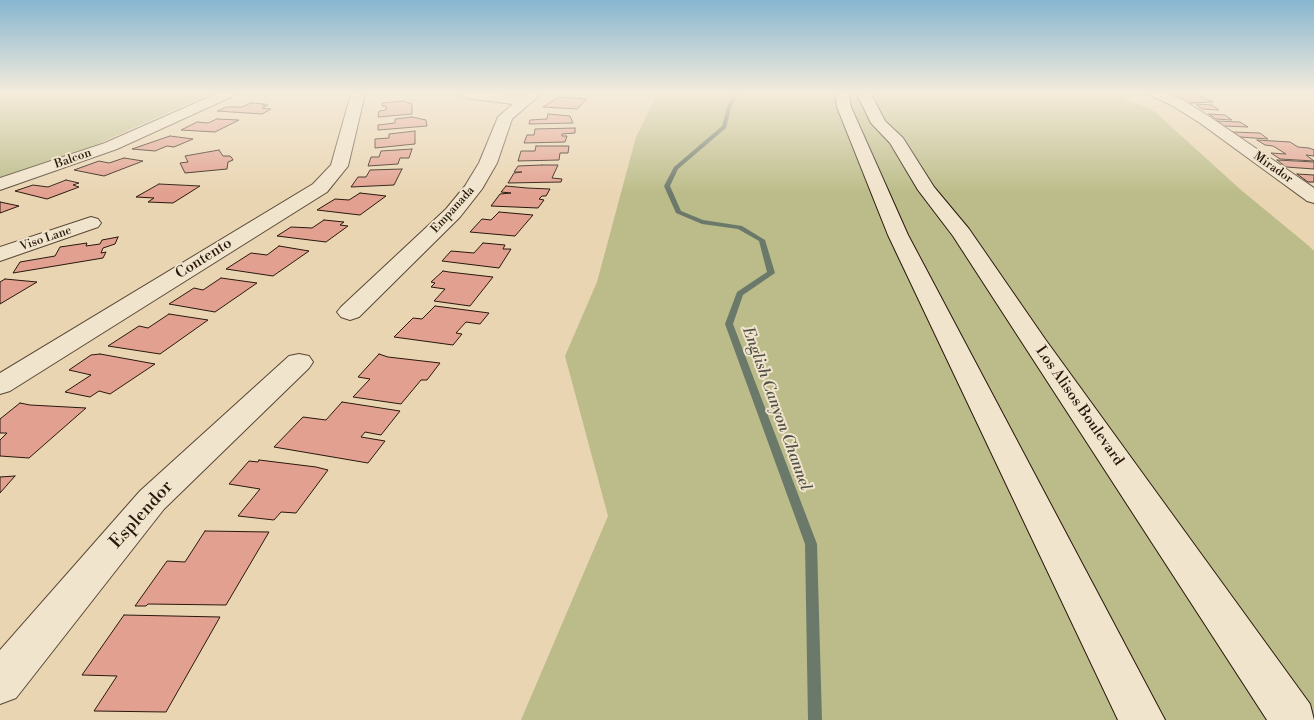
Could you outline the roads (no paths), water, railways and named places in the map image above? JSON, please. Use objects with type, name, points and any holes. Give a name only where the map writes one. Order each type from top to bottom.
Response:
[{"type":"street","name":"Balcon","points":[[0,184],[111,146],[152,128]]},
{"type":"street","name":"Contento","points":[[0,385],[320,188],[339,166],[349,128]]},
{"type":"street","name":"Empanada","points":[[350,312],[453,213],[473,189],[488,163],[501,128]]},
{"type":"street","points":[[853,128],[898,235],[1142,720]]},
{"type":"street","name":"Los Alisos Boulevard","points":[[884,128],[897,141],[927,190],[962,233],[1030,337],[1117,460],[1294,720]]},
{"type":"street","name":"Mirador","points":[[1216,128],[1314,197]]},
{"type":"street","name":"Viso Lane","points":[[0,254],[91,223]]},
{"type":"street","name":"Esplendor","points":[[0,683],[152,500],[299,362]]},
{"type":"waterway","name":"English Canyon Channel","points":[[723,128],[676,168],[667,186],[678,212],[702,222],[740,227],[762,240],[771,273],[740,294],[729,324],[811,544],[815,720]]}]
